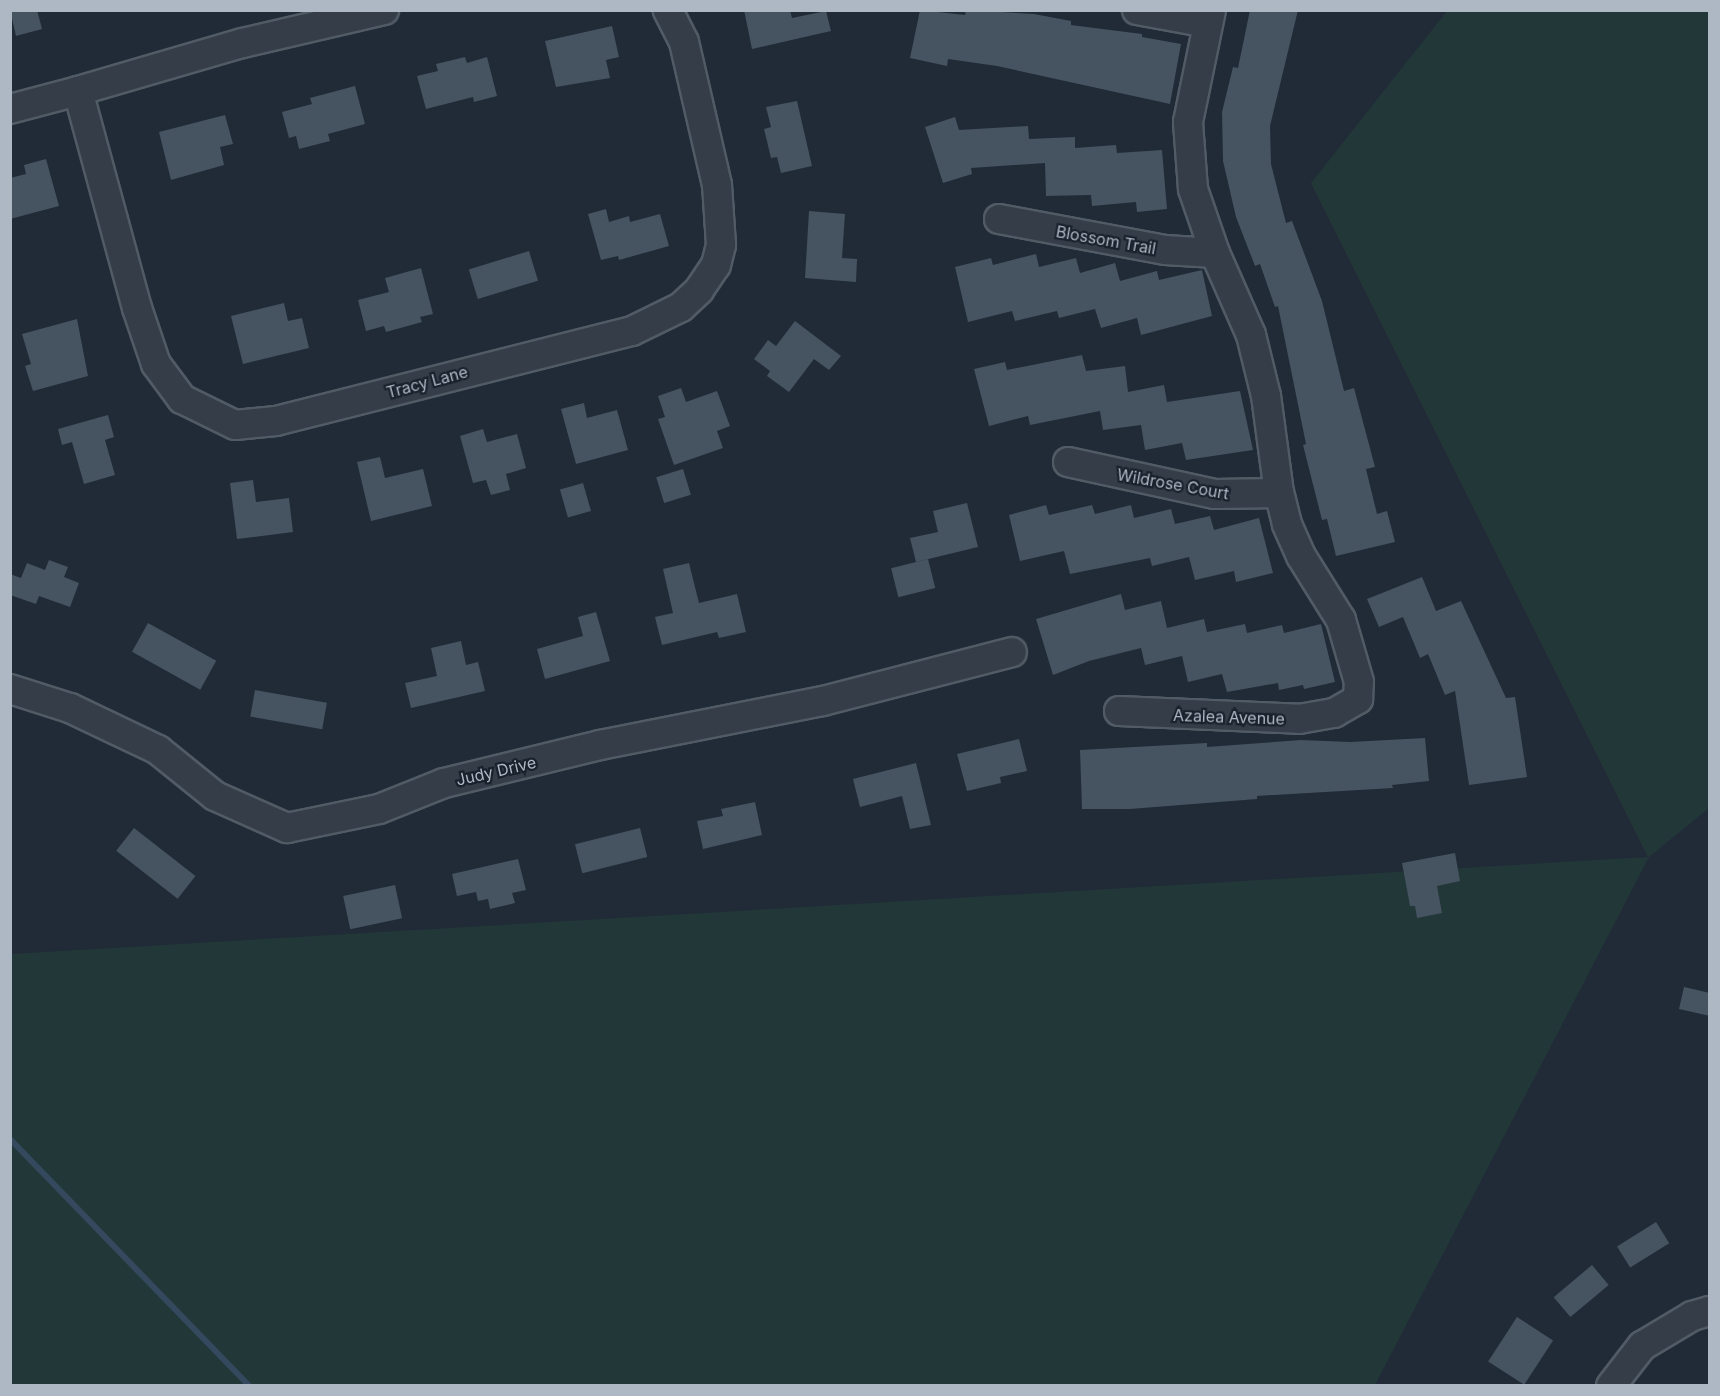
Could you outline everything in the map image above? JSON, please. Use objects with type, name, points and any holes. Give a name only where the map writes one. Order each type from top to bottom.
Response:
[{"type":"street","points":[[10,109],[243,43],[384,10]]},
{"type":"street","name":"Tracy Lane","points":[[78,91],[137,308],[156,364],[182,399],[235,425],[276,421],[632,331],[681,307],[699,290],[716,266],[721,245],[717,186],[684,42],[668,10]]},
{"type":"street","points":[[1137,10],[1209,17],[1188,122],[1189,160],[1197,206],[1215,254],[1251,335],[1266,396],[1279,493]]},
{"type":"street","name":"Blossom Trail","points":[[999,219],[1130,244],[1215,254]]},
{"type":"street","name":"Wildrose Court","points":[[1068,462],[1215,494],[1279,493]]},
{"type":"street","name":"Azalea Avenue","points":[[1119,711],[1257,719],[1299,719],[1338,711],[1358,699],[1353,659],[1341,620],[1301,556],[1279,493]]},
{"type":"street","name":"Judy Drive","points":[[10,689],[70,708],[158,750],[215,796],[287,828],[379,809],[444,783],[600,746],[822,701],[1012,652]]},
{"type":"street","points":[[1611,1386],[1642,1346],[1692,1316],[1710,1311]]},
{"type":"green space","points":[[1447,11],[1709,11],[1709,808],[1649,857],[1375,1385],[11,1386],[11,954],[1648,857],[1311,183]]},
{"type":"building","points":[[10,10],[37,10],[42,29],[16,36]]},
{"type":"building","points":[[744,10],[790,10],[792,18],[826,11],[831,31],[752,49]]},
{"type":"building","points":[[920,10],[965,15],[966,10],[1034,14],[1071,21],[1071,25],[1142,34],[1142,37],[1181,44],[1170,104],[997,66],[948,59],[947,66],[910,58]]},
{"type":"building","points":[[1250,10],[1298,10],[1270,126],[1271,164],[1286,223],[1292,221],[1322,301],[1344,391],[1354,388],[1375,467],[1366,469],[1377,514],[1387,511],[1395,542],[1336,556],[1327,519],[1322,520],[1303,445],[1306,444],[1278,306],[1275,307],[1260,264],[1255,266],[1236,217],[1223,161],[1222,112],[1233,67],[1238,68]]},
{"type":"building","points":[[612,26],[619,57],[606,60],[610,78],[556,87],[545,41]]},
{"type":"building","points":[[465,57],[467,63],[487,57],[497,96],[474,102],[473,97],[426,109],[417,76],[438,71],[436,64]]},
{"type":"building","points":[[355,86],[365,124],[328,134],[330,141],[299,149],[296,136],[289,138],[282,112],[312,104],[310,98]]},
{"type":"building","points":[[797,101],[812,166],[781,173],[777,157],[771,158],[764,129],[771,127],[766,107]]},
{"type":"building","points":[[225,115],[233,144],[220,147],[224,165],[171,180],[159,132]]},
{"type":"building","points":[[955,117],[959,130],[1028,126],[1029,139],[1075,137],[1075,148],[1116,145],[1117,153],[1162,150],[1167,209],[1137,212],[1136,202],[1092,206],[1091,195],[1046,196],[1045,163],[971,168],[972,174],[943,183],[925,127]]},
{"type":"building","points":[[46,159],[59,206],[10,219],[10,178],[26,174],[24,165]]},
{"type":"building","points":[[606,209],[609,222],[629,216],[630,222],[660,214],[669,246],[619,260],[618,256],[601,260],[588,214]]},
{"type":"building","points":[[809,211],[845,214],[842,258],[857,259],[856,282],[805,278]]},
{"type":"building","points":[[529,251],[538,281],[478,299],[469,269]]},
{"type":"building","points":[[1036,254],[1039,267],[1076,258],[1080,273],[1115,263],[1120,281],[1157,271],[1159,280],[1202,270],[1212,316],[1141,335],[1137,318],[1101,328],[1095,309],[1059,318],[1057,311],[1015,321],[1012,311],[968,322],[955,267],[991,258],[993,265]]},
{"type":"building","points":[[421,268],[433,314],[420,317],[422,322],[386,332],[384,326],[366,331],[358,300],[389,292],[385,278]]},
{"type":"building","points":[[284,303],[288,321],[302,318],[309,348],[243,364],[231,316]]},
{"type":"building","points":[[77,319],[88,376],[33,391],[25,366],[31,364],[22,334]]},
{"type":"building","points":[[795,321],[841,356],[829,370],[814,359],[789,392],[767,376],[770,371],[754,359],[768,340],[776,346]]},
{"type":"building","points":[[1082,355],[1086,371],[1125,366],[1128,392],[1164,385],[1167,402],[1240,391],[1253,450],[1186,460],[1182,443],[1145,450],[1141,425],[1103,430],[1100,411],[1030,425],[1028,416],[989,426],[974,369],[1005,362],[1007,370]]},
{"type":"building","points":[[681,388],[686,402],[717,391],[730,426],[717,431],[723,448],[674,465],[658,419],[665,417],[658,396]]},
{"type":"building","points":[[584,403],[587,418],[617,410],[628,450],[576,464],[561,409]]},
{"type":"building","points":[[108,415],[114,437],[105,440],[115,475],[84,484],[72,442],[62,445],[58,429]]},
{"type":"building","points":[[483,429],[487,442],[517,434],[526,468],[506,474],[510,490],[491,495],[486,480],[473,483],[460,436]]},
{"type":"building","points":[[380,457],[385,478],[423,469],[432,506],[371,521],[357,462]]},
{"type":"building","points":[[683,469],[691,495],[664,503],[656,477]]},
{"type":"building","points":[[253,480],[256,502],[289,498],[293,532],[237,539],[230,483]]},
{"type":"building","points":[[583,483],[591,511],[568,517],[560,490]]},
{"type":"building","points":[[967,503],[978,547],[916,562],[910,538],[938,532],[933,511]]},
{"type":"building","points":[[1046,505],[1049,515],[1092,505],[1095,514],[1131,505],[1134,518],[1171,509],[1175,524],[1210,516],[1214,530],[1259,518],[1273,573],[1236,582],[1234,571],[1195,580],[1189,557],[1152,566],[1150,558],[1070,574],[1064,551],[1020,561],[1009,515]]},
{"type":"building","points":[[928,559],[935,588],[898,597],[891,568]]},
{"type":"building","points":[[49,560],[68,567],[64,577],[79,583],[70,607],[39,596],[36,604],[10,595],[10,574],[21,578],[27,563],[45,570]]},
{"type":"building","points":[[689,563],[699,603],[737,594],[746,632],[719,638],[717,632],[662,645],[655,617],[673,613],[663,569]]},
{"type":"building","points":[[1422,577],[1436,611],[1461,601],[1506,698],[1515,697],[1527,777],[1469,785],[1455,691],[1445,695],[1428,654],[1420,658],[1403,617],[1379,627],[1367,599]]},
{"type":"building","points":[[1121,594],[1125,610],[1161,601],[1167,628],[1204,619],[1207,632],[1245,624],[1247,633],[1282,625],[1284,633],[1321,624],[1335,682],[1304,689],[1303,685],[1279,690],[1278,683],[1227,692],[1222,674],[1188,682],[1182,656],[1145,665],[1141,648],[1089,661],[1053,675],[1036,619]]},
{"type":"building","points":[[596,612],[610,661],[545,679],[537,649],[583,636],[578,617]]},
{"type":"building","points":[[148,623],[216,661],[200,690],[132,652]]},
{"type":"building","points":[[461,641],[466,665],[478,662],[485,691],[411,708],[405,683],[437,676],[431,648]]},
{"type":"building","points":[[255,690],[327,703],[322,729],[250,717]]},
{"type":"building","points":[[1425,738],[1429,781],[1392,785],[1393,788],[1257,796],[1257,799],[1130,809],[1082,809],[1080,750],[1207,743],[1207,747],[1301,740],[1350,742]]},
{"type":"building","points":[[1019,739],[1027,771],[1000,777],[1001,783],[967,791],[957,754]]},
{"type":"building","points":[[916,763],[931,825],[910,829],[902,796],[860,807],[853,779]]},
{"type":"building","points":[[755,802],[762,835],[703,849],[697,821],[723,816],[721,809]]},
{"type":"building","points":[[134,828],[195,876],[178,899],[116,851]]},
{"type":"building","points":[[640,828],[647,857],[582,873],[575,844]]},
{"type":"building","points":[[1455,853],[1460,881],[1437,886],[1442,913],[1417,918],[1415,906],[1410,906],[1402,863]]},
{"type":"building","points":[[518,859],[526,890],[512,893],[515,903],[490,909],[488,899],[478,901],[476,892],[457,896],[452,874]]},
{"type":"building","points":[[395,885],[402,918],[350,929],[343,896]]},
{"type":"building","points":[[1684,987],[1710,993],[1710,1016],[1679,1009]]},
{"type":"building","points":[[1656,1222],[1669,1243],[1630,1268],[1617,1246]]},
{"type":"building","points":[[1592,1265],[1609,1285],[1570,1317],[1554,1297]]},
{"type":"building","points":[[1517,1317],[1553,1340],[1524,1385],[1488,1361]]},
{"type":"waterway","points":[[10,1139],[249,1386]]}]
